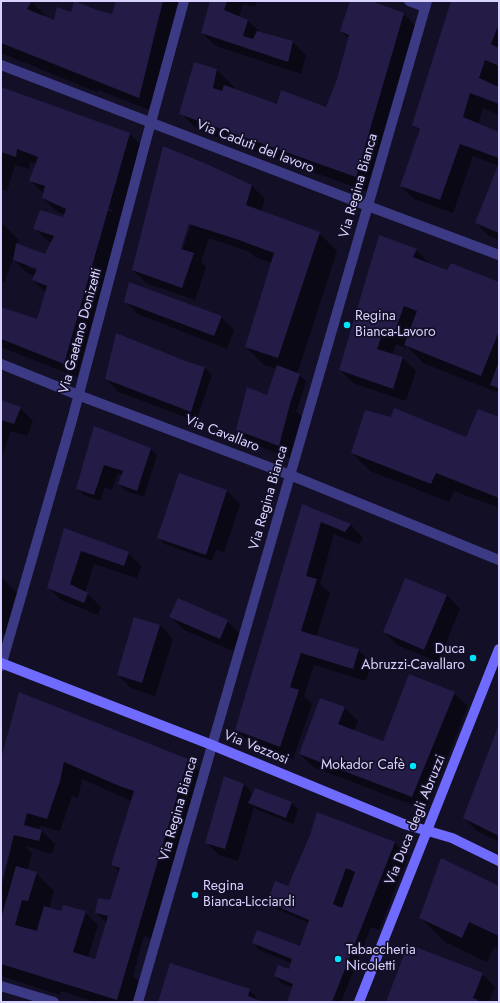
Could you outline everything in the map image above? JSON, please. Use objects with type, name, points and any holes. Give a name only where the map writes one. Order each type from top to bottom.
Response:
[{"type":"street","name":"Via Gaetano Donizetti","points":[[1,664],[78,395],[184,1]]},
{"type":"street","points":[[409,1],[426,4]]},
{"type":"street","name":"Via Regina Bianca","points":[[138,1002],[426,4]]},
{"type":"street","name":"Via Caduti del lavoro","points":[[1,65],[499,255]]},
{"type":"street","name":"Via Cavallaro","points":[[1,364],[78,395],[290,475],[499,560]]},
{"type":"street","name":"Via Duca degli Abruzzi","points":[[359,1002],[499,649]]},
{"type":"street","name":"Via Vezzosi","points":[[1,664],[212,745],[404,824],[452,838],[499,861]]},
{"type":"street","points":[[1,986],[54,1002]]},
{"type":"building","points":[[1,1],[32,1],[27,9],[54,20],[57,7],[71,12],[74,1],[112,14],[116,1],[163,1],[139,98],[1,43]]},
{"type":"building","points":[[210,1],[227,1],[224,10],[248,20],[243,36],[253,39],[257,31],[293,41],[288,62],[201,33]]},
{"type":"building","points":[[350,1],[371,1],[404,13],[356,177],[179,114],[194,62],[217,69],[213,88],[222,91],[224,85],[277,104],[281,90],[326,107],[337,79],[349,35],[340,31]]},
{"type":"building","points":[[451,1],[499,1],[499,24],[491,44],[499,48],[499,66],[485,60],[479,78],[499,87],[499,104],[470,93],[463,117],[499,132],[499,158],[460,144],[440,200],[400,186],[420,129],[412,125]]},
{"type":"building","points":[[1,87],[130,133],[64,364],[1,339],[1,307],[37,319],[47,286],[32,280],[37,269],[13,260],[16,243],[45,254],[54,236],[33,229],[40,210],[63,217],[66,209],[42,198],[45,186],[29,181],[38,157],[17,149],[16,157],[1,152]]},
{"type":"building","points":[[163,146],[252,185],[246,205],[320,232],[278,358],[245,347],[274,253],[189,224],[181,249],[194,253],[182,288],[132,270]]},
{"type":"building","points":[[499,163],[499,233],[475,223]]},
{"type":"building","points":[[379,235],[417,249],[413,257],[447,270],[451,263],[499,282],[499,331],[481,376],[404,345],[417,311],[404,306],[393,336],[383,332],[377,349],[403,357],[393,389],[339,370]]},
{"type":"building","points":[[129,282],[222,316],[214,336],[124,302]]},
{"type":"building","points":[[116,333],[188,362],[205,367],[191,412],[105,379]]},
{"type":"building","points":[[499,361],[499,388],[490,385]]},
{"type":"building","points":[[277,365],[300,374],[279,446],[236,430],[247,387],[267,395]]},
{"type":"building","points":[[1,400],[21,407],[14,424],[1,420]]},
{"type":"building","points":[[394,408],[466,437],[478,409],[499,417],[499,498],[436,473],[431,484],[351,453],[365,410],[391,417]]},
{"type":"building","points":[[94,426],[151,448],[137,491],[118,484],[123,471],[104,465],[94,495],[76,489]]},
{"type":"building","points":[[179,473],[227,490],[206,555],[157,538]]},
{"type":"building","points":[[302,504],[351,524],[345,532],[321,522],[306,576],[317,579],[301,631],[359,649],[353,669],[301,653],[290,687],[299,690],[280,747],[235,730]]},
{"type":"building","points":[[64,528],[129,552],[124,566],[81,551],[70,584],[88,593],[84,603],[47,588]]},
{"type":"building","points":[[405,578],[447,595],[424,650],[383,632]]},
{"type":"building","points":[[178,598],[228,620],[220,639],[169,617]]},
{"type":"building","points":[[134,617],[160,625],[142,683],[117,675]]},
{"type":"building","points":[[409,674],[455,692],[412,797],[299,754],[320,698],[345,707],[338,724],[383,741]]},
{"type":"building","points":[[19,692],[188,759],[117,1000],[1,964],[1,914],[2,915],[16,866],[37,872],[28,901],[22,900],[15,925],[37,931],[44,906],[61,911],[63,905],[86,911],[73,952],[95,959],[108,916],[95,913],[98,898],[110,900],[120,868],[111,865],[134,791],[64,762],[60,781],[47,819],[27,813],[24,825],[42,830],[39,841],[14,835],[1,884],[1,759]]},
{"type":"building","points":[[499,724],[499,836],[463,818]]},
{"type":"building","points":[[224,776],[244,784],[225,849],[205,843]]},
{"type":"building","points":[[255,788],[292,802],[286,818],[248,803]]},
{"type":"building","points":[[317,812],[395,842],[332,1002],[287,1002],[293,984],[274,976],[278,965],[289,969],[292,959],[252,943],[257,930],[300,946],[309,920],[267,902],[275,881],[288,886],[310,835]],"holes":[[[346,868],[355,872],[342,908],[333,904]]]},
{"type":"building","points":[[441,858],[499,886],[499,936],[469,922],[462,938],[419,918]]},
{"type":"building","points":[[408,944],[483,973],[473,998],[478,1000],[477,1002],[386,1002]]},
{"type":"building","points":[[170,963],[250,989],[248,996],[264,1002],[158,1002]]},
{"type":"place","name":"Regina Bianca-Lavoro","points":[[347,325]]},
{"type":"place","name":"Duca Abruzzi-Cavallaro","points":[[473,658]]},
{"type":"place","name":"Mokador Cafè","points":[[413,766]]},
{"type":"place","name":"Regina Bianca-Licciardi","points":[[195,895]]},
{"type":"place","name":"Tabaccheria Nicoletti","points":[[338,959]]}]
